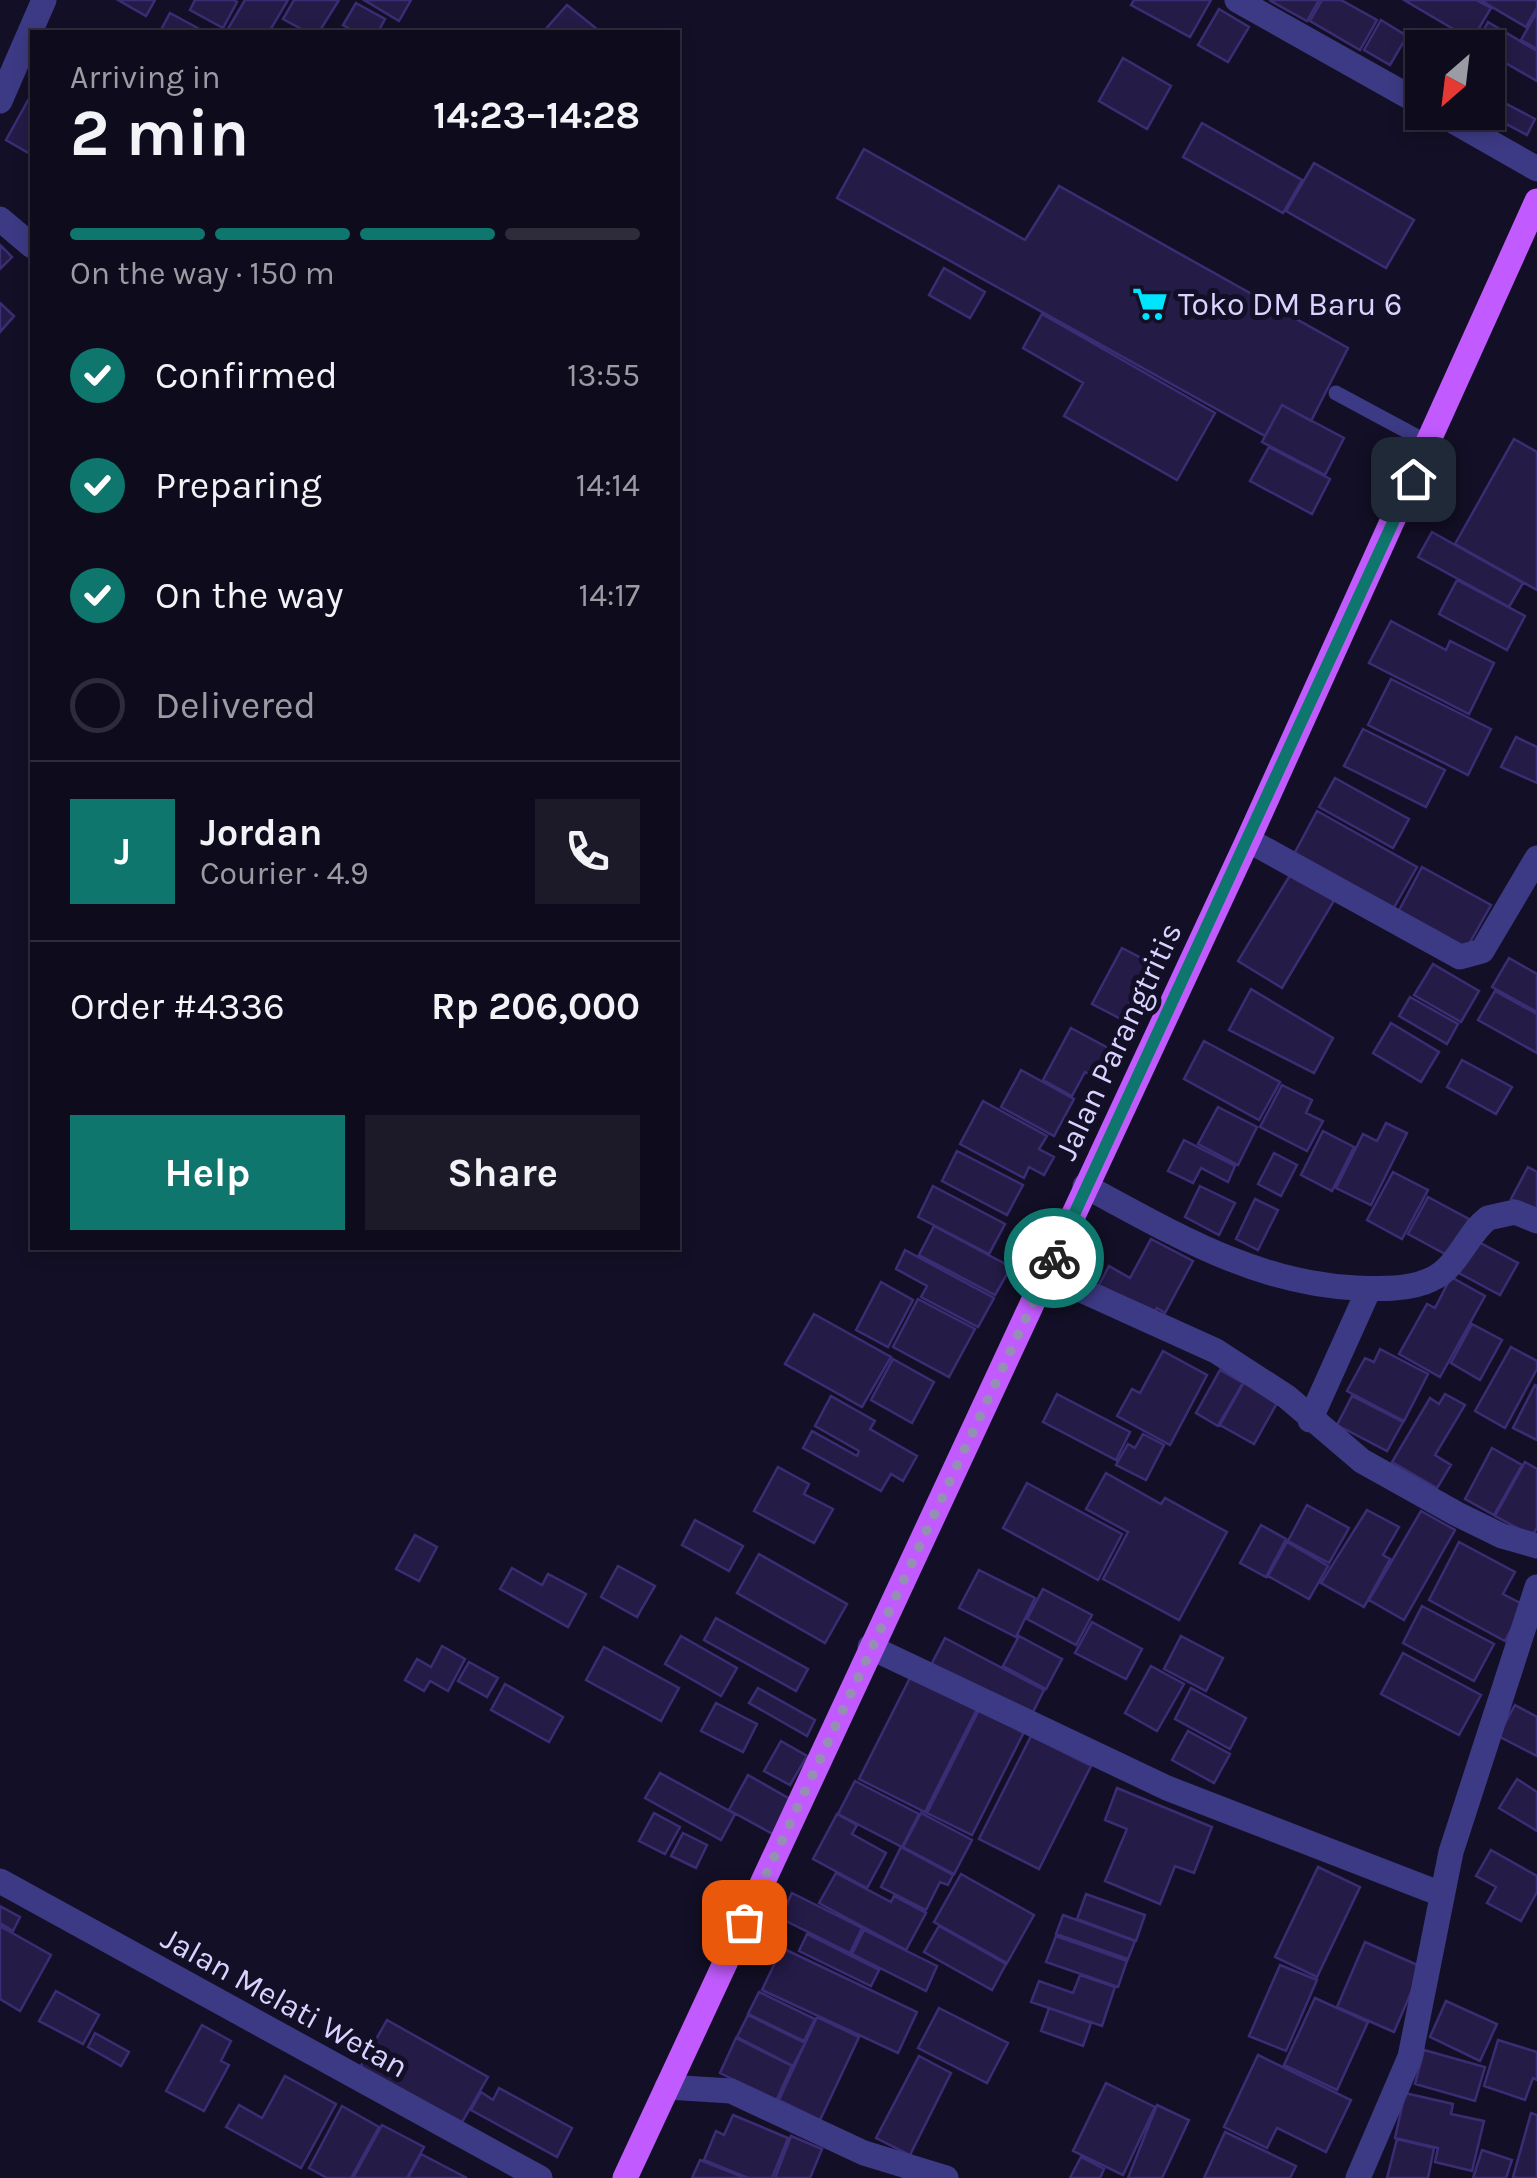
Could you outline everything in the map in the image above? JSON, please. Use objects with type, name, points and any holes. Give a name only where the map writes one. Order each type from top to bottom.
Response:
[{"type":"main road","name":"Jalan Parangtritis","points":[[625,2178],[1248,840],[1537,201]]},
{"type":"street","points":[[31,30],[44,0]]},
{"type":"street","points":[[1238,0],[1405,94]]},
{"type":"street","points":[[0,102],[30,32]]},
{"type":"street","points":[[1469,130],[1537,169]]},
{"type":"street","points":[[0,218],[30,244]]},
{"type":"street","points":[[1248,840],[1460,958],[1482,952],[1537,858]]},
{"type":"street","points":[[1086,1186],[1250,1269],[1317,1286],[1369,1289],[1432,1279],[1453,1262],[1488,1218],[1503,1212],[1537,1221]]},
{"type":"street","points":[[1046,1274],[1216,1351],[1286,1396],[1310,1420],[1401,1484],[1502,1536],[1537,1546]]},
{"type":"street","points":[[1310,1420],[1369,1289]]},
{"type":"street","points":[[1358,2178],[1410,2057],[1441,1894],[1537,1587]]},
{"type":"street","points":[[870,1647],[1167,1788],[1441,1894]]},
{"type":"street","name":"Jalan Melati Wetan","points":[[0,1881],[540,2178]]},
{"type":"street","points":[[667,2087],[730,2091],[864,2153],[946,2178]]},
{"type":"lane","points":[[1336,393],[1429,443]]},
{"type":"building","points":[[118,0],[155,0],[146,16]]},
{"type":"building","points":[[195,0],[237,2],[223,28],[190,10]]},
{"type":"building","points":[[245,0],[288,0],[270,30],[227,30]]},
{"type":"building","points":[[294,0],[339,0],[320,30],[303,30],[283,19]]},
{"type":"building","points":[[364,0],[411,0],[399,21]]},
{"type":"building","points":[[1134,0],[1211,0],[1190,37],[1131,5]]},
{"type":"building","points":[[1269,0],[1319,0],[1307,21]]},
{"type":"building","points":[[1322,0],[1341,0],[1377,20],[1360,50],[1310,21]]},
{"type":"building","points":[[1404,0],[1476,0],[1491,8],[1478,30],[1455,30]]},
{"type":"building","points":[[1480,0],[1537,0],[1537,8],[1526,27]]},
{"type":"building","points":[[356,3],[385,19],[379,30],[352,30],[343,25]]},
{"type":"building","points":[[567,5],[597,29],[596,30],[545,30]]},
{"type":"building","points":[[1219,9],[1249,27],[1228,62],[1198,45]]},
{"type":"building","points":[[1537,12],[1537,49],[1521,40]]},
{"type":"building","points":[[170,13],[201,30],[166,30],[162,28]]},
{"type":"building","points":[[1381,20],[1405,35],[1390,65],[1364,50]]},
{"type":"building","points":[[1488,22],[1502,30],[1484,30]]},
{"type":"building","points":[[1505,32],[1537,51],[1537,81],[1505,63]]},
{"type":"building","points":[[1123,58],[1171,86],[1147,129],[1099,101]]},
{"type":"building","points":[[30,97],[30,154],[6,140]]},
{"type":"building","points":[[1505,103],[1535,119],[1527,135],[1505,123]]},
{"type":"building","points":[[1202,123],[1302,180],[1283,213],[1183,157]]},
{"type":"building","name":"Toko DM Baru 6","points":[[864,149],[1025,240],[1059,186],[1348,348],[1311,421],[1282,405],[1265,436],[837,198]]},
{"type":"building","points":[[1314,163],[1414,220],[1386,268],[1286,211]]},
{"type":"building","points":[[0,245],[12,257],[0,269]]},
{"type":"building","points":[[944,268],[985,292],[970,318],[929,295]]},
{"type":"building","points":[[0,303],[14,316],[0,332]]},
{"type":"building","points":[[1042,314],[1215,413],[1177,480],[1064,416],[1083,383],[1023,348]]},
{"type":"building","points":[[1282,405],[1344,438],[1325,475],[1262,442]]},
{"type":"building","points":[[1514,439],[1537,452],[1537,590],[1455,544]]},
{"type":"building","points":[[1269,447],[1330,479],[1312,514],[1250,481]]},
{"type":"building","points":[[1432,532],[1523,583],[1509,607],[1418,557]]},
{"type":"building","points":[[1457,580],[1525,616],[1507,650],[1439,614]]},
{"type":"building","points":[[1391,621],[1446,650],[1450,641],[1494,663],[1469,714],[1369,663]]},
{"type":"building","points":[[1391,679],[1491,729],[1468,775],[1368,725]]},
{"type":"building","points":[[1363,729],[1445,770],[1426,807],[1344,766]]},
{"type":"building","points":[[1516,737],[1537,747],[1537,783],[1501,767]]},
{"type":"building","points":[[1335,778],[1409,819],[1393,848],[1319,807]]},
{"type":"building","points":[[1317,811],[1417,867],[1392,911],[1293,856]]},
{"type":"building","points":[[1422,867],[1491,905],[1464,953],[1396,916]]},
{"type":"building","points":[[1292,872],[1335,899],[1282,988],[1238,961]]},
{"type":"building","points":[[1122,948],[1151,963],[1121,1019],[1092,1004]]},
{"type":"building","points":[[1509,958],[1537,974],[1537,1012],[1492,987]]},
{"type":"building","points":[[1433,964],[1479,991],[1461,1022],[1414,995]]},
{"type":"building","points":[[1251,989],[1333,1038],[1314,1073],[1229,1030]]},
{"type":"building","points":[[1495,991],[1537,1014],[1537,1053],[1478,1020]]},
{"type":"building","points":[[1410,997],[1458,1024],[1447,1044],[1399,1016]]},
{"type":"building","points":[[1391,1023],[1439,1052],[1421,1082],[1373,1053]]},
{"type":"building","points":[[1071,1028],[1110,1049],[1094,1077],[1085,1072],[1072,1096],[1043,1080]]},
{"type":"building","points":[[1204,1041],[1280,1082],[1259,1120],[1184,1079]]},
{"type":"building","points":[[1462,1060],[1512,1087],[1496,1114],[1447,1087]]},
{"type":"building","points":[[1021,1070],[1074,1099],[1054,1136],[1001,1107]]},
{"type":"building","points":[[1282,1085],[1312,1100],[1306,1113],[1323,1121],[1307,1151],[1260,1127]]},
{"type":"building","points":[[983,1101],[1047,1136],[1039,1149],[1054,1157],[1044,1175],[1029,1167],[1024,1178],[960,1144]]},
{"type":"building","points":[[1218,1107],[1257,1127],[1238,1165],[1198,1144]]},
{"type":"building","points":[[1386,1123],[1407,1133],[1371,1205],[1336,1188],[1363,1134],[1377,1141]]},
{"type":"building","points":[[1323,1131],[1354,1147],[1332,1191],[1301,1175]]},
{"type":"building","points":[[1184,1140],[1235,1166],[1228,1182],[1201,1168],[1193,1183],[1168,1171]]},
{"type":"building","points":[[957,1151],[1023,1185],[1007,1215],[942,1181]]},
{"type":"building","points":[[1274,1153],[1297,1165],[1281,1196],[1258,1184]]},
{"type":"building","points":[[1528,1167],[1537,1172],[1537,1213],[1511,1199]]},
{"type":"building","points":[[1393,1172],[1428,1190],[1402,1239],[1367,1220]]},
{"type":"building","points":[[933,1186],[1005,1224],[989,1254],[918,1217]]},
{"type":"building","points":[[1200,1186],[1235,1203],[1219,1235],[1185,1217]]},
{"type":"building","points":[[1428,1197],[1469,1219],[1449,1256],[1408,1234]]},
{"type":"building","points":[[1255,1199],[1278,1210],[1258,1250],[1236,1239]]},
{"type":"building","points":[[934,1226],[1011,1267],[995,1295],[919,1255]]},
{"type":"building","points":[[1151,1239],[1193,1261],[1165,1313],[1157,1308],[1154,1314],[1099,1285],[1109,1266],[1130,1278]]},
{"type":"building","points":[[1475,1240],[1518,1263],[1500,1295],[1457,1272]]},
{"type":"building","points":[[905,1250],[994,1298],[978,1327],[921,1297],[927,1286],[896,1269]]},
{"type":"building","points":[[1451,1277],[1485,1296],[1440,1377],[1399,1354],[1427,1304],[1435,1308]]},
{"type":"building","points":[[881,1282],[913,1300],[888,1347],[856,1330]]},
{"type":"building","points":[[918,1299],[975,1329],[949,1377],[893,1347]]},
{"type":"building","points":[[814,1314],[891,1357],[862,1407],[785,1364]]},
{"type":"building","points":[[1472,1324],[1502,1340],[1480,1380],[1451,1363]]},
{"type":"building","points":[[1511,1347],[1537,1361],[1537,1369],[1505,1428],[1475,1411]]},
{"type":"building","points":[[1380,1349],[1428,1374],[1404,1421],[1347,1391],[1365,1358],[1374,1362]]},
{"type":"building","points":[[1163,1351],[1207,1375],[1170,1445],[1117,1416],[1132,1389],[1140,1393]]},
{"type":"building","points":[[893,1359],[934,1382],[912,1423],[871,1400]]},
{"type":"building","points":[[1220,1370],[1243,1383],[1218,1426],[1196,1413]]},
{"type":"building","points":[[1247,1377],[1281,1396],[1254,1444],[1220,1425]]},
{"type":"building","points":[[1537,1386],[1537,1440],[1513,1428]]},
{"type":"building","points":[[1057,1394],[1130,1432],[1116,1460],[1043,1422]]},
{"type":"building","points":[[1445,1394],[1465,1405],[1435,1455],[1451,1465],[1437,1488],[1392,1462],[1430,1398],[1439,1404]]},
{"type":"building","points":[[831,1396],[875,1421],[870,1429],[917,1456],[903,1481],[891,1474],[881,1491],[803,1448],[812,1431],[857,1456],[859,1451],[815,1426]]},
{"type":"building","points":[[1352,1396],[1403,1422],[1387,1451],[1337,1425]]},
{"type":"building","points":[[1143,1434],[1164,1445],[1146,1480],[1116,1465],[1128,1444],[1135,1448]]},
{"type":"building","points":[[1492,1448],[1522,1465],[1494,1515],[1465,1499]]},
{"type":"building","points":[[1525,1462],[1537,1469],[1537,1528],[1532,1536],[1495,1516]]},
{"type":"building","points":[[778,1467],[809,1484],[804,1494],[833,1509],[814,1543],[754,1511]]},
{"type":"building","points":[[1106,1473],[1161,1504],[1165,1498],[1227,1532],[1179,1620],[1103,1579],[1128,1532],[1086,1509]]},
{"type":"building","points":[[1027,1483],[1122,1534],[1098,1580],[1003,1528]]},
{"type":"building","points":[[1307,1505],[1349,1528],[1329,1563],[1288,1541]]},
{"type":"building","points":[[1367,1510],[1399,1527],[1383,1555],[1390,1559],[1364,1607],[1321,1583]]},
{"type":"building","points":[[1421,1511],[1455,1530],[1404,1620],[1369,1600]]},
{"type":"building","points":[[695,1520],[743,1546],[729,1571],[682,1545]]},
{"type":"building","points":[[1261,1525],[1286,1539],[1266,1577],[1240,1563]]},
{"type":"building","points":[[415,1535],[437,1547],[419,1581],[396,1569]]},
{"type":"building","points":[[1287,1542],[1328,1566],[1309,1599],[1268,1576]]},
{"type":"building","points":[[1459,1542],[1515,1572],[1503,1594],[1524,1605],[1505,1641],[1429,1600]]},
{"type":"building","points":[[759,1554],[847,1604],[825,1643],[737,1593]]},
{"type":"building","points":[[618,1566],[655,1586],[637,1617],[601,1597]]},
{"type":"building","points":[[512,1568],[542,1585],[548,1574],[586,1594],[568,1627],[500,1589]]},
{"type":"building","points":[[979,1570],[1035,1598],[1016,1637],[959,1608]]},
{"type":"building","points":[[1043,1589],[1092,1615],[1076,1645],[1027,1619]]},
{"type":"building","points":[[1422,1606],[1494,1644],[1474,1681],[1403,1643]]},
{"type":"building","points":[[716,1618],[808,1669],[796,1691],[704,1640]]},
{"type":"building","points":[[1092,1622],[1142,1649],[1126,1679],[1075,1653]]},
{"type":"building","points":[[681,1636],[737,1668],[721,1696],[665,1664]]},
{"type":"building","points":[[1019,1636],[1062,1659],[1046,1689],[1003,1666]]},
{"type":"building","points":[[1181,1636],[1223,1658],[1206,1691],[1164,1669]]},
{"type":"building","points":[[945,1638],[1044,1690],[1030,1718],[931,1665]]},
{"type":"building","points":[[442,1646],[465,1659],[448,1691],[430,1681],[424,1691],[405,1680],[417,1659],[431,1667]]},
{"type":"building","points":[[604,1647],[679,1688],[661,1721],[586,1680]]},
{"type":"building","points":[[1403,1653],[1481,1695],[1459,1735],[1381,1694]]},
{"type":"building","points":[[469,1662],[498,1678],[487,1697],[458,1681]]},
{"type":"building","points":[[1151,1666],[1184,1684],[1157,1731],[1125,1713]]},
{"type":"building","points":[[912,1674],[978,1707],[925,1812],[859,1779]]},
{"type":"building","points":[[505,1684],[563,1717],[549,1742],[491,1710]]},
{"type":"building","points":[[758,1688],[815,1720],[807,1736],[749,1703]]},
{"type":"building","points":[[1191,1688],[1246,1718],[1230,1749],[1175,1719]]},
{"type":"building","points":[[716,1703],[757,1724],[743,1752],[701,1731]]},
{"type":"building","points":[[1515,1705],[1537,1717],[1537,1756],[1498,1736]]},
{"type":"building","points":[[980,1708],[1025,1730],[972,1835],[927,1813]]},
{"type":"building","points":[[1188,1731],[1230,1754],[1214,1783],[1172,1760]]},
{"type":"building","points":[[1031,1736],[1091,1766],[1039,1869],[979,1839]]},
{"type":"building","points":[[781,1741],[807,1756],[790,1785],[764,1771]]},
{"type":"building","points":[[660,1773],[735,1814],[721,1840],[645,1798]]},
{"type":"building","points":[[748,1775],[797,1803],[778,1837],[729,1810]]},
{"type":"building","points":[[1517,1779],[1537,1792],[1537,1831],[1499,1808]]},
{"type":"building","points":[[855,1781],[919,1814],[902,1847],[838,1814]]},
{"type":"building","points":[[1117,1788],[1212,1827],[1194,1873],[1175,1866],[1160,1904],[1105,1881],[1127,1829],[1105,1820]]},
{"type":"building","points":[[654,1813],[680,1827],[665,1854],[639,1841]]},
{"type":"building","points":[[921,1813],[972,1840],[954,1874],[903,1847]]},
{"type":"building","points":[[837,1814],[857,1825],[852,1834],[886,1853],[867,1888],[813,1859]]},
{"type":"building","points":[[683,1833],[707,1845],[696,1868],[671,1856]]},
{"type":"building","points":[[901,1847],[953,1875],[948,1885],[940,1882],[926,1910],[881,1887]]},
{"type":"building","points":[[1491,1850],[1537,1876],[1537,1892],[1521,1921],[1487,1903],[1496,1887],[1476,1876]]},
{"type":"building","points":[[1318,1867],[1360,1887],[1317,1977],[1275,1957]]},
{"type":"building","points":[[836,1873],[891,1902],[894,1896],[926,1913],[906,1950],[819,1903]]},
{"type":"building","points":[[961,1874],[1034,1915],[1007,1963],[934,1922]]},
{"type":"building","points":[[792,1893],[862,1928],[850,1953],[780,1918]]},
{"type":"building","points":[[1086,1894],[1145,1915],[1136,1941],[1077,1919]]},
{"type":"building","points":[[0,1906],[20,1917],[13,1931],[0,1923]]},
{"type":"building","points":[[1063,1915],[1135,1941],[1128,1959],[1056,1934]]},
{"type":"building","points":[[0,1926],[51,1955],[20,2011],[0,1999]]},
{"type":"building","points":[[939,1926],[1006,1964],[992,1990],[924,1952]]},
{"type":"building","points":[[864,1930],[937,1966],[926,1991],[852,1954]]},
{"type":"building","points":[[807,1934],[879,1970],[871,1986],[799,1951]]},
{"type":"building","points":[[1056,1936],[1127,1961],[1118,1987],[1046,1962]]},
{"type":"building","points":[[1365,1942],[1422,1967],[1394,2032],[1337,2007]]},
{"type":"building","points":[[782,1948],[917,2012],[898,2053],[762,1990]]},
{"type":"building","points":[[1280,1965],[1317,1980],[1286,2051],[1249,2036]]},
{"type":"building","points":[[1080,1975],[1115,1987],[1102,2026],[1031,2002],[1039,1981],[1073,1993]]},
{"type":"building","points":[[56,1991],[99,2015],[83,2044],[39,2021]]},
{"type":"building","points":[[759,1992],[815,2019],[804,2041],[748,2014]]},
{"type":"building","points":[[1315,1998],[1368,2022],[1337,2090],[1284,2065]]},
{"type":"building","points":[[1446,2001],[1497,2024],[1480,2061],[1430,2037]]},
{"type":"building","points":[[939,2008],[1008,2043],[987,2083],[918,2048]]},
{"type":"building","points":[[1049,2008],[1091,2023],[1083,2046],[1041,2031]]},
{"type":"building","points":[[748,2015],[805,2043],[793,2066],[737,2037]]},
{"type":"building","points":[[817,2017],[859,2037],[820,2120],[779,2100]]},
{"type":"building","points":[[387,2020],[488,2077],[457,2131],[359,2069]]},
{"type":"building","points":[[202,2025],[231,2041],[221,2061],[229,2065],[204,2111],[166,2091]]},
{"type":"building","points":[[95,2033],[129,2052],[121,2066],[88,2047]]},
{"type":"building","points":[[736,2038],[792,2066],[776,2101],[720,2073]]},
{"type":"building","points":[[1498,2040],[1537,2052],[1537,2080],[1533,2078],[1525,2100],[1484,2086]]},
{"type":"building","points":[[1424,2050],[1485,2067],[1475,2101],[1415,2084]]},
{"type":"building","points":[[1258,2055],[1351,2100],[1326,2152],[1277,2128],[1267,2148],[1224,2127]]},
{"type":"building","points":[[919,2056],[951,2073],[910,2155],[876,2138]]},
{"type":"building","points":[[285,2076],[336,2104],[301,2168],[226,2127],[239,2105],[262,2118]]},
{"type":"building","points":[[1106,2083],[1155,2107],[1123,2175],[1073,2151]]},
{"type":"building","points":[[499,2088],[572,2128],[557,2157],[471,2110],[481,2092],[493,2100]]},
{"type":"building","points":[[1405,2093],[1453,2104],[1451,2114],[1484,2121],[1472,2171],[1435,2162],[1438,2148],[1395,2138]]},
{"type":"building","points":[[1157,2105],[1189,2120],[1162,2178],[1128,2178]]},
{"type":"building","points":[[342,2106],[379,2127],[351,2178],[327,2178],[309,2168]]},
{"type":"building","points":[[1531,2113],[1537,2115],[1537,2178],[1516,2178],[1513,2177]]},
{"type":"building","points":[[733,2115],[788,2138],[772,2178],[748,2178],[704,2160],[716,2131],[724,2135]]},
{"type":"building","points":[[382,2125],[424,2147],[407,2178],[353,2178]]},
{"type":"building","points":[[1225,2132],[1296,2166],[1290,2178],[1204,2178]]},
{"type":"building","points":[[791,2136],[822,2149],[810,2178],[775,2178]]},
{"type":"building","points":[[1397,2139],[1434,2148],[1428,2178],[1387,2178]]},
{"type":"building","points":[[1482,2150],[1512,2160],[1506,2178],[1473,2178]]},
{"type":"building","points":[[421,2154],[467,2178],[408,2178]]},
{"type":"building","points":[[1081,2157],[1104,2169],[1100,2178],[1070,2178]]},
{"type":"building","points":[[700,2160],[745,2178],[692,2178]]},
{"type":"way so far","points":[[744,1922],[1054,1258]]},
{"type":"place","name":"Toko DM Baru 6","points":[[1150,304]]},
{"type":"route","points":[[1054,1258],[1413,479]]}]
